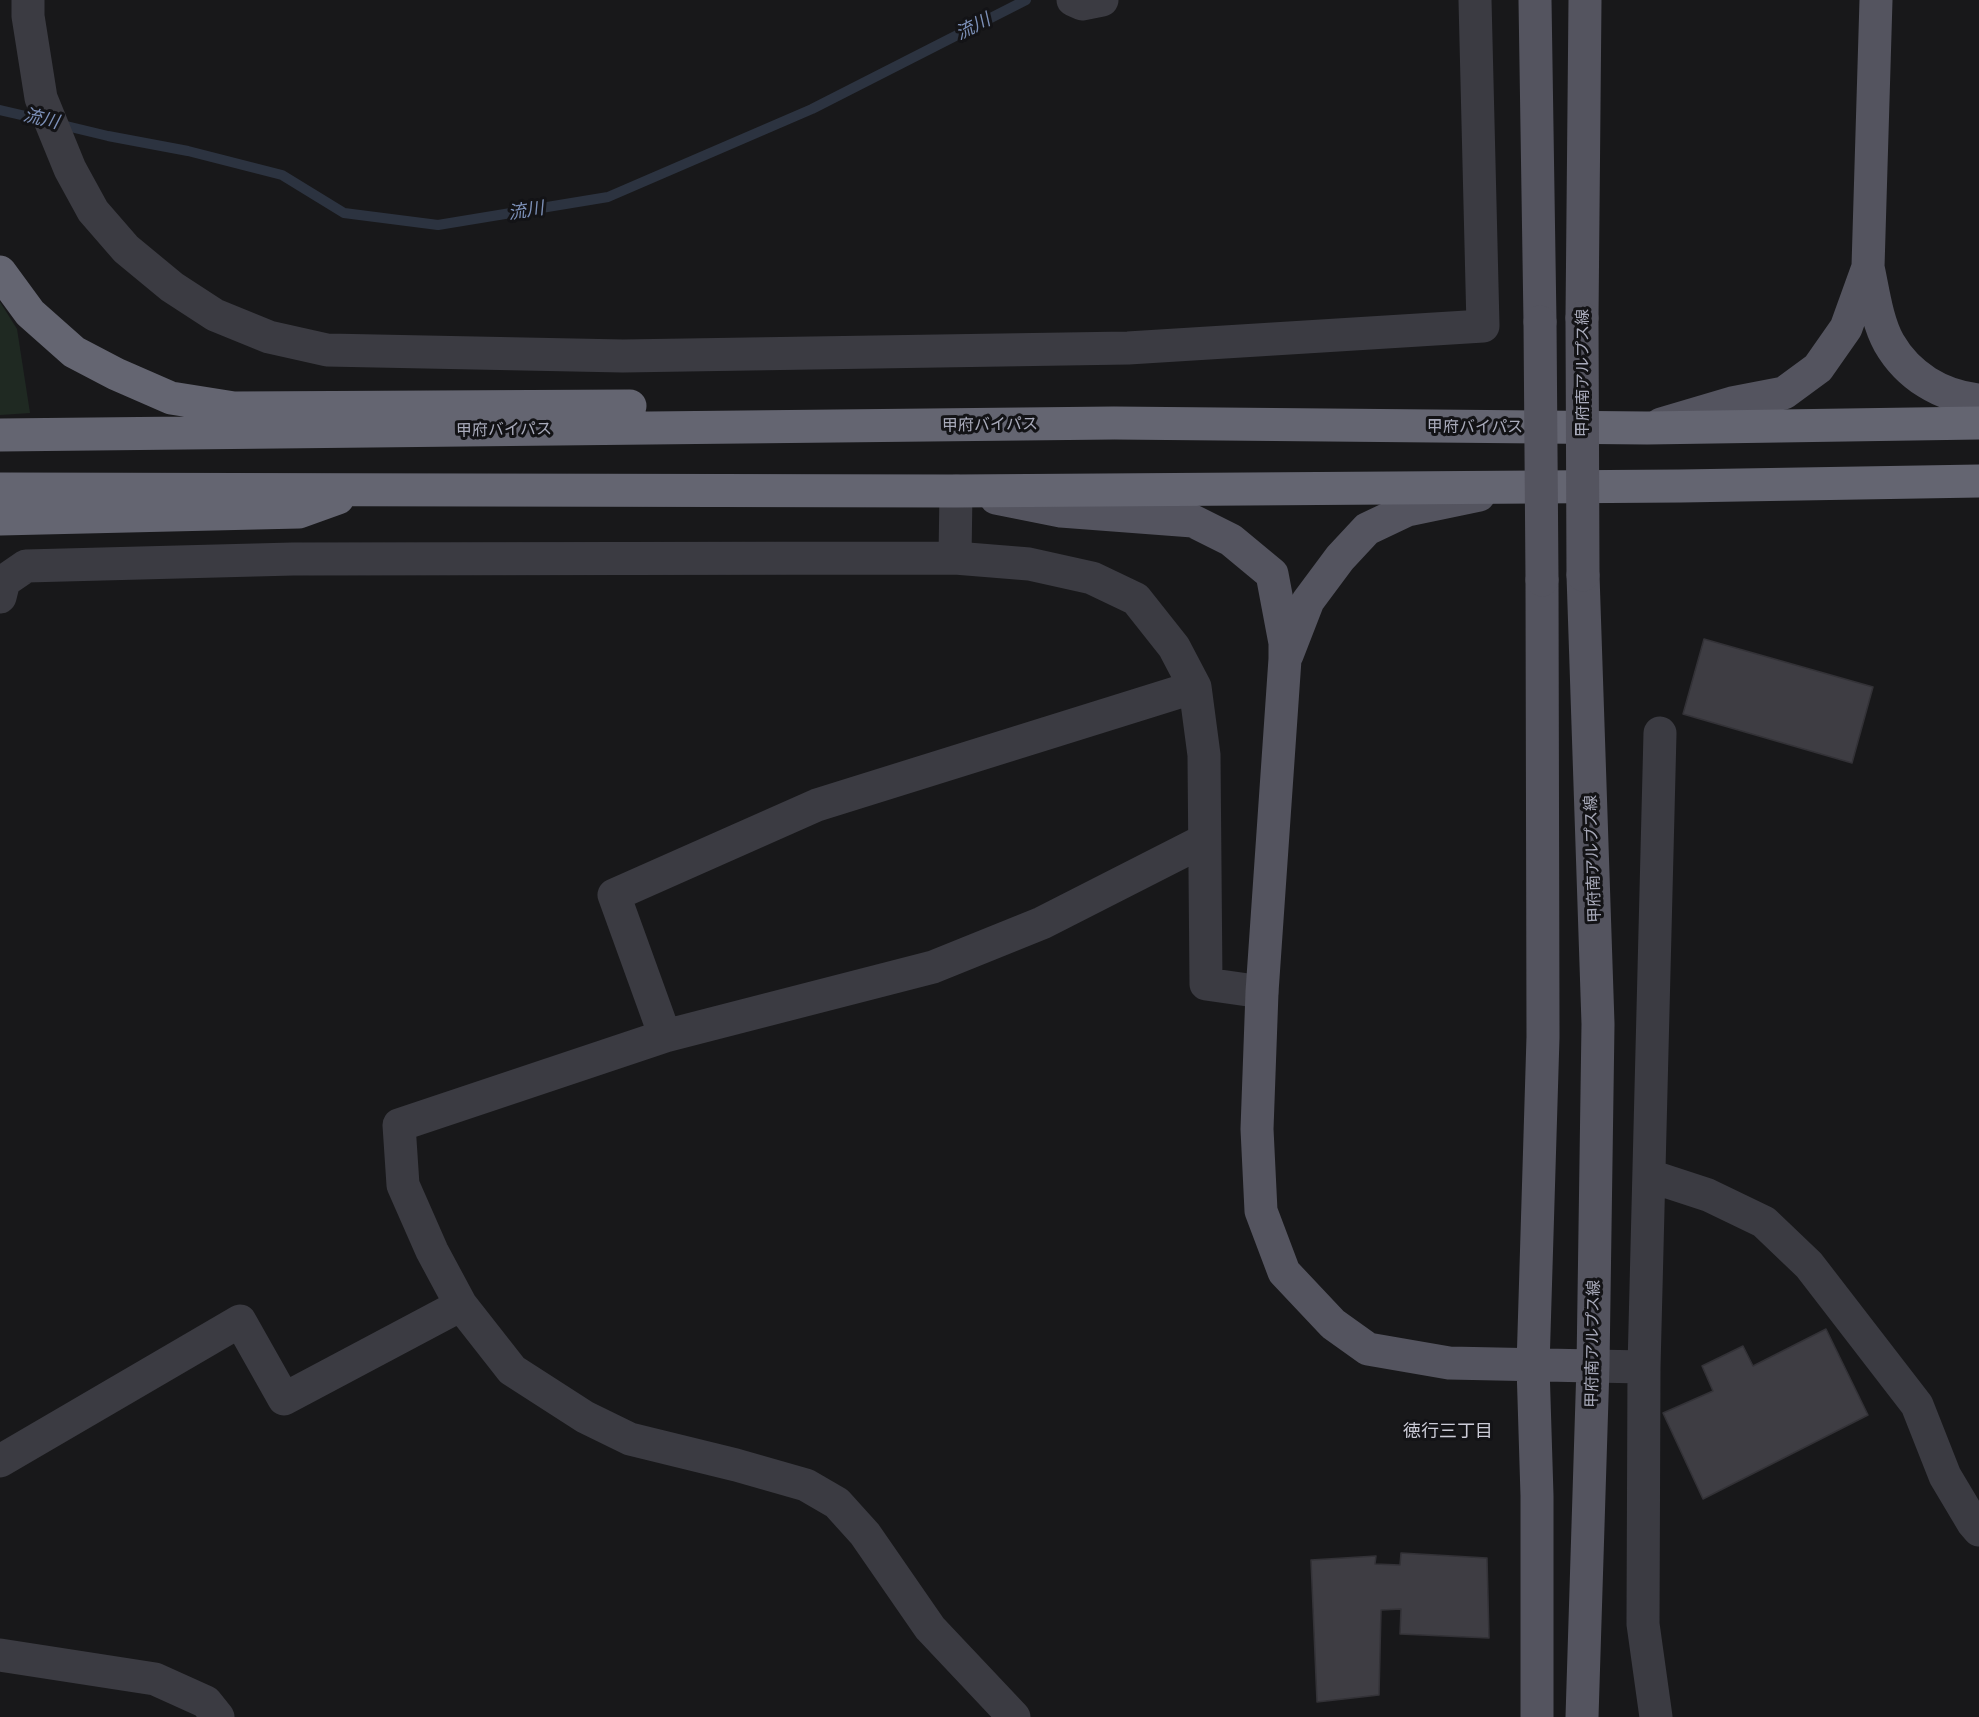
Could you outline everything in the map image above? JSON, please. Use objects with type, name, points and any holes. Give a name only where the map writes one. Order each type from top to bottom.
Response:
[{"type":"highway","points":[[0,272],[30,313],[74,352],[116,374],[171,398],[234,408],[760,405],[1114,423]]},
{"type":"highway","name":"甲府バイパス","points":[[0,435],[1114,423],[1647,428],[1979,423]]},
{"type":"highway","points":[[0,489],[956,491],[1682,486],[1979,481]]},
{"type":"highway","points":[[0,519],[299,512],[362,489]]},
{"type":"main road","points":[[1535,0],[1542,580],[1543,1037],[1533,1366],[1537,1496],[1537,1717]]},
{"type":"main road","name":"甲府南アルプス線","points":[[1582,1717],[1593,1366],[1598,1024],[1584,575],[1582,318],[1585,0]]},
{"type":"main road","points":[[1876,0],[1868,267],[1877,310],[1888,342],[1906,367],[1928,385],[1960,398],[1979,400]]},
{"type":"main road","points":[[1647,428],[1732,403],[1784,393],[1818,368],[1846,328],[1868,267]]},
{"type":"main road","points":[[1286,659],[1308,601],[1340,558],[1366,529],[1407,510],[1520,487]]},
{"type":"main road","points":[[956,491],[1061,511],[1193,521],[1231,540],[1272,574],[1286,643],[1286,659],[1262,992],[1257,1129],[1261,1211],[1284,1272],[1333,1324],[1368,1349],[1449,1362],[1593,1366]]},
{"type":"street","points":[[28,0],[28,16],[41,98],[70,168],[93,211],[126,249],[172,287],[215,315],[269,337],[327,350],[623,356],[1128,348],[1483,326],[1475,0]]},
{"type":"street","points":[[1073,0],[1082,4],[1102,0]]},
{"type":"street","points":[[955,558],[956,491]]},
{"type":"street","points":[[0,597],[4,581],[26,566],[293,559],[955,558],[1029,564],[1092,578],[1136,599],[1174,647],[1195,687],[1204,755],[1206,984],[1262,992]]},
{"type":"street","points":[[665,1036],[614,895],[817,806],[1195,687]]},
{"type":"street","points":[[1656,1717],[1643,1624],[1644,1367],[1660,733]]},
{"type":"street","points":[[1014,1717],[930,1628],[865,1534],[837,1503],[806,1485],[630,1439],[585,1417],[512,1370],[461,1305],[432,1251],[403,1185],[399,1125],[665,1036],[933,967],[1042,923],[1203,841]]},
{"type":"street","points":[[1650,1176],[1708,1195],[1764,1222],[1809,1265],[1917,1405],[1945,1476],[1979,1530]]},
{"type":"street","points":[[0,1461],[240,1321],[284,1399],[461,1305]]},
{"type":"street","points":[[1593,1366],[1644,1367]]},
{"type":"street","points":[[0,1655],[155,1678],[206,1702],[218,1717]]},
{"type":"shaded area","points":[[0,302],[17,329],[30,413],[0,415]]},
{"type":"building","points":[[1704,639],[1873,687],[1852,763],[1683,714]]},
{"type":"building","points":[[1826,1329],[1868,1415],[1703,1499],[1663,1413],[1713,1391],[1702,1366],[1743,1346],[1753,1366]]},
{"type":"building","points":[[1401,1553],[1487,1558],[1489,1638],[1400,1634],[1401,1609],[1381,1610],[1379,1695],[1317,1702],[1311,1560],[1376,1556],[1375,1564],[1400,1565]]},
{"type":"waterway","name":"流川","points":[[58,124],[188,151],[282,175],[344,213],[438,225],[608,197],[812,109],[1026,0]]},
{"type":"waterway","name":"流川","points":[[0,110],[43,120]]},
{"type":"district","name":"徳行三丁目","points":[[1448,1432]]}]
